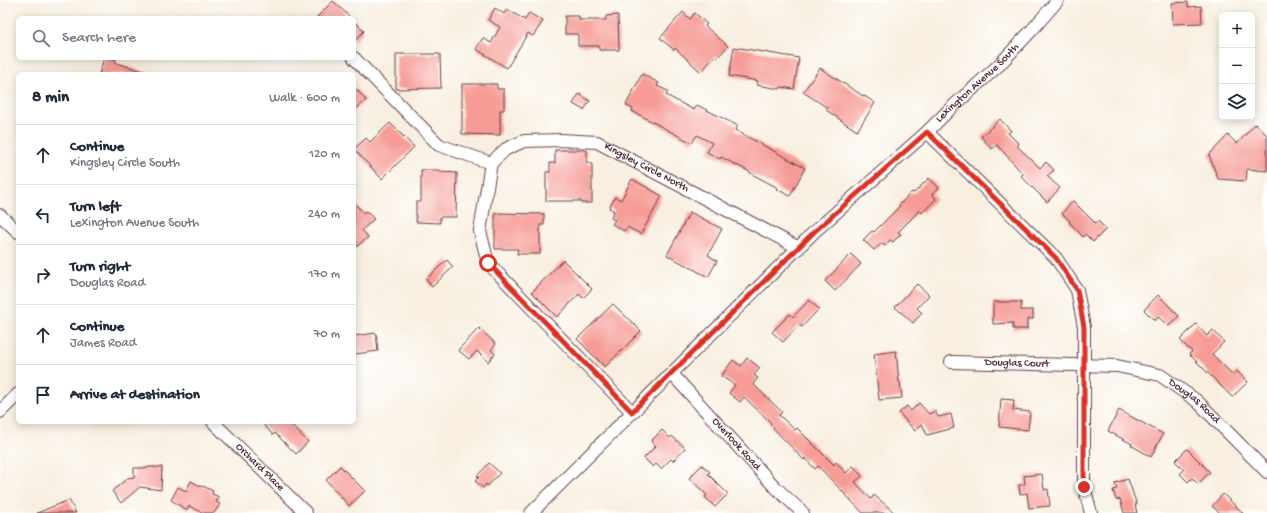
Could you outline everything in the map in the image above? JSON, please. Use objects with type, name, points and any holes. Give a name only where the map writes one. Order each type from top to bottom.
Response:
[{"type":"street","name":"Lexington Avenue South","points":[[531,513],[814,232],[927,132],[999,65],[1058,0]]},
{"type":"street","points":[[356,60],[439,145],[491,163],[480,231],[488,263],[632,412]]},
{"type":"street","points":[[927,132],[1056,258],[1077,290],[1084,327],[1084,487],[1091,513]]},
{"type":"street","name":"Kingsley Circle North","points":[[491,163],[506,149],[524,141],[561,140],[597,142],[799,248]]},
{"type":"street","points":[[0,214],[16,230]]},
{"type":"street","name":"Douglas Court","points":[[951,362],[1083,365]]},
{"type":"street","name":"Douglas Road","points":[[1083,365],[1117,366],[1160,375],[1197,400],[1267,472]]},
{"type":"street","name":"Overlook Road","points":[[672,374],[774,486],[803,513]]},
{"type":"street","points":[[0,412],[16,396]]},
{"type":"street","name":"Orchard Place","points":[[215,424],[306,513]]},
{"type":"building","points":[[333,1],[349,16],[318,16]]},
{"type":"building","points":[[1188,2],[1188,7],[1201,6],[1202,23],[1173,24],[1172,3]]},
{"type":"building","points":[[495,8],[504,14],[507,9],[525,20],[529,13],[543,21],[533,36],[528,33],[507,68],[476,49],[483,38],[491,43],[500,27],[488,20]]},
{"type":"building","points":[[683,12],[690,19],[695,13],[707,24],[705,26],[728,46],[717,58],[715,56],[701,72],[675,48],[674,50],[660,38]]},
{"type":"building","points":[[618,15],[619,50],[599,50],[599,46],[578,46],[578,34],[565,34],[565,16],[579,16],[579,20],[606,20],[606,16]]},
{"type":"building","points":[[356,23],[364,31],[356,40]]},
{"type":"building","points":[[734,47],[799,58],[794,89],[781,87],[780,89],[757,85],[758,81],[729,76]]},
{"type":"building","points":[[396,54],[440,54],[441,88],[396,89]]},
{"type":"building","points":[[103,60],[116,60],[116,63],[146,72],[100,72]]},
{"type":"building","points":[[820,68],[875,103],[857,131],[826,110],[828,108],[803,92]]},
{"type":"building","points":[[642,74],[659,83],[657,86],[668,91],[666,95],[694,110],[697,105],[738,126],[735,130],[805,168],[790,196],[750,172],[721,157],[720,159],[707,152],[712,143],[697,135],[692,143],[632,111],[633,109],[626,105]]},
{"type":"building","points":[[462,84],[497,84],[497,89],[504,89],[504,110],[500,110],[500,135],[462,134]]},
{"type":"building","points":[[356,89],[366,100],[356,109]]},
{"type":"building","points":[[579,94],[590,101],[584,110],[573,104]]},
{"type":"building","points":[[1000,119],[1011,131],[1008,133],[1019,144],[1017,146],[1040,168],[1046,162],[1054,170],[1047,176],[1060,188],[1047,202],[1021,176],[1023,174],[997,145],[992,149],[981,137]]},
{"type":"building","points":[[390,123],[414,147],[382,179],[356,151],[356,147],[366,138],[370,142]]},
{"type":"building","points":[[1255,124],[1267,135],[1267,171],[1247,169],[1246,181],[1218,179],[1209,155],[1228,135],[1237,144]]},
{"type":"building","points":[[555,150],[587,150],[587,163],[592,163],[592,203],[581,203],[581,201],[546,201],[546,172],[550,172],[550,163],[555,163]]},
{"type":"building","points":[[421,170],[440,170],[440,172],[457,173],[456,217],[440,217],[440,223],[416,222],[416,202],[421,202]]},
{"type":"building","points":[[929,178],[939,188],[932,194],[936,199],[922,213],[920,210],[898,232],[901,234],[893,242],[890,240],[885,246],[882,243],[874,250],[863,240],[872,231],[874,232],[912,192],[914,193]]},
{"type":"building","points":[[632,179],[662,196],[641,234],[627,227],[624,231],[612,224],[615,220],[611,218],[614,211],[609,208],[615,197],[621,200]]},
{"type":"building","points":[[1073,201],[1095,223],[1098,221],[1106,229],[1093,242],[1085,234],[1083,237],[1062,213]]},
{"type":"building","points":[[356,205],[364,213],[366,211],[374,219],[362,230],[368,237],[356,247]]},
{"type":"building","points":[[690,212],[722,229],[708,255],[717,261],[708,277],[667,255]]},
{"type":"building","points":[[495,213],[544,214],[544,225],[540,225],[540,254],[517,254],[518,249],[495,249]]},
{"type":"building","points":[[851,254],[861,264],[835,291],[825,281]]},
{"type":"building","points":[[447,260],[453,267],[432,287],[426,279]]},
{"type":"building","points":[[563,260],[592,289],[583,298],[579,294],[557,317],[532,292]]},
{"type":"building","points":[[917,284],[929,295],[917,308],[922,313],[913,323],[895,307]]},
{"type":"building","points":[[1158,295],[1179,316],[1169,326],[1158,317],[1155,321],[1144,310]]},
{"type":"building","points":[[809,300],[819,309],[802,327],[799,325],[783,342],[772,332],[790,314],[793,317]]},
{"type":"building","points":[[993,302],[1021,302],[1021,310],[1033,310],[1033,319],[1027,319],[1027,329],[1013,329],[1013,323],[993,324]]},
{"type":"building","points":[[613,304],[641,331],[605,367],[577,339]]},
{"type":"building","points":[[1196,324],[1207,336],[1213,330],[1224,342],[1212,354],[1233,375],[1237,371],[1248,382],[1232,397],[1189,354],[1192,352],[1180,340]]},
{"type":"building","points":[[479,328],[496,344],[491,350],[495,354],[488,362],[477,351],[469,359],[458,350]]},
{"type":"building","points":[[376,333],[378,351],[356,354],[356,336]]},
{"type":"building","points":[[896,351],[902,398],[879,400],[874,354]]},
{"type":"building","points":[[747,358],[760,368],[754,375],[758,378],[753,384],[782,412],[779,415],[795,430],[797,428],[834,465],[836,462],[846,473],[853,466],[862,476],[855,482],[871,499],[874,495],[895,513],[863,513],[818,466],[815,469],[805,458],[804,460],[770,425],[771,423],[744,397],[740,402],[729,393],[735,385],[721,376],[733,360],[741,366]]},
{"type":"building","points":[[1001,399],[1014,400],[1013,410],[1030,412],[1028,430],[999,427]]},
{"type":"building","points":[[919,403],[929,414],[935,411],[938,417],[951,414],[954,428],[927,435],[922,424],[915,431],[899,413],[907,406],[911,411]]},
{"type":"building","points":[[1119,410],[1163,434],[1151,457],[1131,445],[1132,444],[1108,431]]},
{"type":"building","points":[[263,424],[291,424],[308,442],[296,454],[275,433],[273,435]]},
{"type":"building","points":[[662,430],[670,438],[672,436],[685,448],[673,461],[671,459],[661,469],[656,464],[653,467],[644,458],[656,446],[651,441]]},
{"type":"building","points":[[1187,449],[1210,472],[1198,484],[1192,478],[1188,482],[1180,474],[1184,470],[1175,461]]},
{"type":"building","points":[[489,463],[500,473],[488,486],[486,484],[483,488],[475,481],[479,477],[477,476]]},
{"type":"building","points":[[702,465],[710,472],[708,474],[728,494],[715,507],[705,497],[707,495],[689,478]]},
{"type":"building","points":[[340,466],[365,491],[349,506],[326,480]]},
{"type":"building","points":[[162,467],[161,490],[140,487],[121,503],[112,491],[128,478],[134,477],[134,468]]},
{"type":"building","points":[[1042,474],[1044,490],[1048,489],[1050,506],[1029,508],[1027,493],[1020,494],[1019,485],[1025,484],[1024,476]]},
{"type":"building","points":[[1128,479],[1137,505],[1135,505],[1137,513],[1124,513],[1120,499],[1116,500],[1113,490],[1117,489],[1115,483]]},
{"type":"building","points":[[191,481],[213,491],[212,494],[219,497],[216,502],[220,504],[214,513],[203,513],[189,506],[187,510],[171,500],[178,487],[186,491]]},
{"type":"building","points":[[1223,494],[1243,513],[1220,513],[1212,506]]},
{"type":"building","points":[[69,500],[76,513],[37,513]]},
{"type":"route","points":[[488,263],[632,412],[814,232],[927,132],[1056,258],[1077,290],[1084,327],[1084,487]]}]
